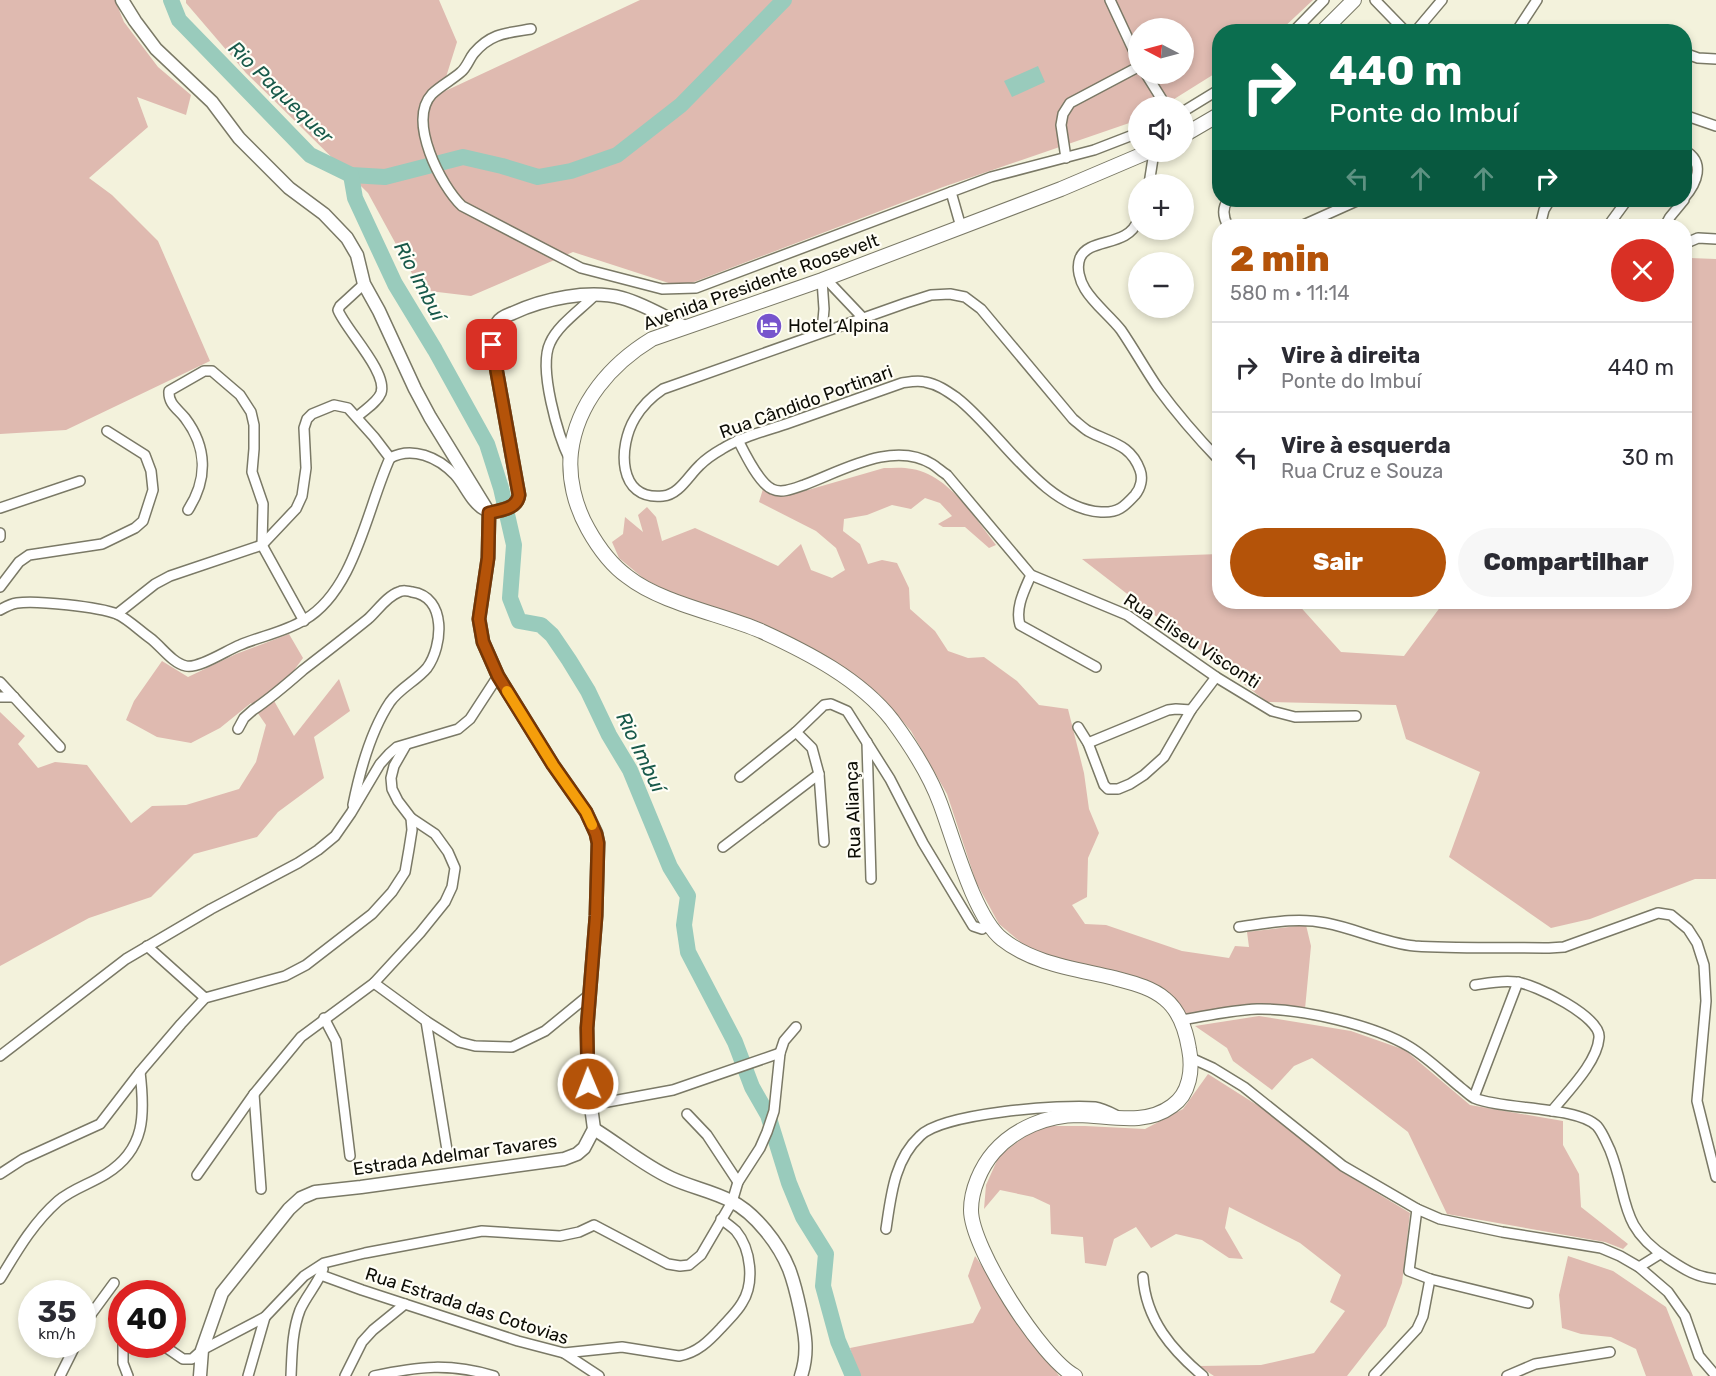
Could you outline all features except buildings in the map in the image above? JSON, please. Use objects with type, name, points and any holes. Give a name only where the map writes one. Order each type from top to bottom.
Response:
[{"type":"main road","points":[[1330,24],[1354,0]]},
{"type":"main road","points":[[1194,129],[1212,119]]},
{"type":"main road","name":"Avenida Presidente Roosevelt","points":[[1128,161],[1061,189],[824,279],[652,339],[630,352],[604,379],[589,401],[573,442],[570,461],[574,499],[585,524],[610,562],[630,579],[653,592],[758,630],[804,653],[864,693],[890,718],[938,797],[972,890],[998,937],[1023,954],[1142,986],[1165,999],[1181,1020],[1191,1058]]},
{"type":"main road","points":[[1075,1376],[1067,1372],[1047,1350],[991,1269],[978,1243],[972,1225],[972,1197],[979,1175],[994,1152],[1030,1125],[1049,1118],[1076,1115],[1142,1119],[1158,1115],[1175,1105],[1188,1085],[1191,1058]]},
{"type":"street","points":[[122,0],[156,49],[207,97],[239,138],[289,188],[324,214],[347,237],[357,255],[364,284],[430,417],[493,512],[479,619],[483,642],[498,676],[553,765],[586,812],[596,834],[598,850],[596,904],[587,1028],[588,1084],[594,1129],[670,1178],[732,1202],[767,1235],[789,1267],[795,1287],[806,1339],[806,1356],[801,1376]]},
{"type":"street","points":[[1110,0],[1128,39]]},
{"type":"street","points":[[1301,24],[1324,0]]},
{"type":"street","points":[[1375,0],[1398,24]]},
{"type":"street","points":[[1422,24],[1442,0]]},
{"type":"street","points":[[1521,24],[1537,0]]},
{"type":"street","points":[[531,29],[497,35],[485,41],[463,70],[431,95],[424,107],[422,123],[428,146],[441,177],[462,206],[572,264],[662,289],[696,288],[991,177],[1094,150],[1128,137]]},
{"type":"street","points":[[1692,56],[1716,59]]},
{"type":"street","points":[[1066,158],[1061,125],[1063,114],[1070,103],[1128,73]]},
{"type":"street","points":[[1194,105],[1212,93]]},
{"type":"street","points":[[1692,118],[1716,126]]},
{"type":"street","points":[[1692,157],[1698,168],[1697,180],[1692,187]]},
{"type":"street","points":[[951,192],[961,227]]},
{"type":"street","points":[[1317,219],[1343,207]]},
{"type":"street","points":[[1128,233],[1085,251],[1080,258],[1078,268],[1081,281],[1085,290],[1119,327],[1159,388],[1212,453]]},
{"type":"street","points":[[1692,241],[1698,238],[1716,239]]},
{"type":"street","points":[[824,279],[863,318]]},
{"type":"street","points":[[822,332],[824,279]]},
{"type":"street","points":[[357,417],[379,398],[382,390],[381,383],[368,354],[338,310],[364,284]]},
{"type":"street","name":"Rua Cândido Portinari","points":[[950,294],[964,297],[981,309],[996,325],[1073,419],[1087,430],[1129,451],[1143,476],[1138,491],[1120,510],[1111,513],[1095,512],[1061,498],[1042,484],[970,408],[943,388],[925,382],[902,383],[738,440],[700,465],[680,487],[666,496],[650,496],[641,493],[630,484],[625,469],[625,449],[633,419],[646,401],[663,389],[863,318],[930,295],[950,294]]},
{"type":"street","points":[[570,461],[561,442],[545,367],[546,357],[551,340],[594,296]]},
{"type":"street","points":[[0,610],[16,603],[34,602],[117,614],[153,640],[174,659],[185,666],[196,666],[244,643],[304,621],[322,608],[337,588],[351,561],[390,458],[403,453],[422,453],[436,460],[454,474],[482,510],[493,512],[511,507],[519,499],[519,486],[492,345],[497,323],[502,318],[534,304],[567,297],[619,297],[685,327]]},
{"type":"street","points":[[188,510],[195,500],[203,470],[201,451],[198,437],[171,403],[169,391],[204,371],[217,374],[240,395],[252,419],[254,449],[252,472],[263,504],[262,545],[304,621]]},
{"type":"street","points":[[117,614],[155,584],[170,576],[262,545],[296,508],[302,496],[306,468],[304,428],[307,419],[325,407],[334,405],[348,408],[390,458]]},
{"type":"street","points":[[0,587],[19,562],[29,555],[102,544],[135,528],[143,521],[153,490],[151,471],[145,455],[107,431]]},
{"type":"street","name":"Rua Eliseu Visconti","points":[[738,440],[762,480],[772,489],[778,490],[793,489],[878,457],[897,455],[931,463],[947,475],[1030,575],[1127,615],[1216,677],[1272,711],[1295,717],[1356,717]]},
{"type":"street","points":[[0,508],[80,481]]},
{"type":"street","points":[[1030,575],[1017,617],[1020,625],[1096,667]]},
{"type":"street","points":[[238,729],[244,718],[253,710],[360,625],[389,598],[399,592],[407,591],[416,592],[426,598],[434,606],[439,618],[433,658],[425,669],[391,702],[365,758],[351,813]]},
{"type":"street","points":[[0,1056],[126,959],[318,850],[335,836],[380,764],[398,747],[458,729],[470,719],[498,676]]},
{"type":"street","points":[[1078,727],[1088,743],[1104,785],[1108,789],[1118,789],[1144,775],[1164,757],[1191,710],[1216,677]]},
{"type":"street","points":[[0,682],[60,747]]},
{"type":"street","points":[[0,697],[14,697]]},
{"type":"street","points":[[740,777],[796,732],[824,705],[831,704],[847,711],[890,779],[959,906],[973,926],[982,928],[989,924]]},
{"type":"street","points":[[1088,743],[1168,710],[1191,710]]},
{"type":"street","points":[[796,732],[812,748],[819,774],[824,843]]},
{"type":"street","name":"Rua Aliança","points":[[867,740],[871,879]]},
{"type":"street","points":[[197,1175],[254,1094],[301,1037],[374,983],[445,902],[452,886],[455,868],[448,852],[435,834],[411,818],[392,789],[391,778],[394,766],[406,745]]},
{"type":"street","points":[[723,847],[819,774]]},
{"type":"street","points":[[0,1174],[33,1154],[100,1124],[106,1119],[140,1072],[206,998],[285,976],[306,964],[372,914],[392,892],[405,872],[412,830],[411,818]]},
{"type":"street","points":[[1239,927],[1293,920],[1314,921],[1346,928],[1383,941],[1415,946],[1549,948],[1577,943],[1658,913],[1671,915],[1688,929],[1697,943],[1704,965],[1706,1001],[1697,1101],[1716,1177]]},
{"type":"street","points":[[147,946],[206,998]]},
{"type":"street","points":[[1475,985],[1498,981],[1518,982],[1558,998],[1577,1010],[1598,1029],[1600,1036],[1589,1064],[1552,1111]]},
{"type":"street","points":[[1473,1097],[1518,982]]},
{"type":"street","points":[[374,983],[459,1042],[475,1046],[512,1047],[545,1031],[589,995]]},
{"type":"street","points":[[1181,1020],[1257,1009],[1303,1013],[1354,1024],[1410,1047],[1473,1097],[1552,1111],[1596,1125],[1604,1135],[1629,1218],[1635,1230],[1660,1254],[1699,1277],[1716,1279]]},
{"type":"street","points":[[324,1018],[336,1041],[350,1156]]},
{"type":"street","points":[[426,1021],[447,1150]]},
{"type":"street","points":[[182,1358],[192,1359],[202,1350],[265,1317],[304,1276],[324,1263],[455,1235],[482,1231],[560,1236],[579,1232],[594,1225],[668,1264],[689,1265],[701,1255],[732,1202],[738,1182],[760,1148],[774,1111],[780,1053],[784,1041],[796,1027]]},
{"type":"street","points":[[591,1105],[664,1092],[780,1053]]},
{"type":"street","points":[[1191,1058],[1244,1087],[1343,1166],[1417,1209],[1440,1219],[1502,1232],[1601,1248],[1620,1256],[1638,1267],[1668,1292],[1685,1316],[1698,1356],[1716,1376]]},
{"type":"street","points":[[0,1279],[38,1220],[68,1193],[106,1174],[122,1162],[136,1144],[143,1114],[140,1072]]},
{"type":"street","points":[[254,1094],[261,1189]]},
{"type":"street","points":[[886,1229],[898,1169],[921,1134],[934,1127],[1008,1111],[1071,1106],[1098,1107],[1124,1118]]},
{"type":"street","points":[[687,1114],[707,1135],[738,1182]]},
{"type":"street","name":"Estrada Adelmar Tavares","points":[[200,1376],[202,1350],[222,1293],[289,1209],[308,1193],[564,1158],[577,1154],[584,1148],[594,1129]]},
{"type":"street","points":[[1417,1209],[1409,1271],[1430,1279],[1528,1303]]},
{"type":"street","points":[[564,1353],[622,1347],[679,1356],[702,1346],[742,1304],[748,1287],[748,1260],[745,1245],[736,1231],[722,1219]]},
{"type":"street","points":[[1638,1267],[1660,1254]]},
{"type":"street","points":[[291,1376],[292,1348],[299,1311],[321,1275],[324,1263]]},
{"type":"street","name":"Rua Estrada das Cotovias","points":[[321,1275],[518,1341],[564,1353],[599,1376]]},
{"type":"street","points":[[1143,1277],[1148,1304],[1163,1336],[1203,1376]]},
{"type":"street","points":[[1374,1375],[1417,1329],[1423,1316],[1430,1279]]},
{"type":"street","points":[[96,1308],[108,1291]]},
{"type":"street","points":[[345,1376],[362,1342],[405,1304]]},
{"type":"street","points":[[248,1376],[265,1317]]},
{"type":"street","points":[[1507,1376],[1535,1364],[1610,1352]]},
{"type":"street","points":[[60,1376],[69,1358]]},
{"type":"street","points":[[123,1358],[129,1376]]},
{"type":"street","points":[[374,1376],[429,1366],[456,1368],[494,1376]]},
{"type":"shaded area","points":[[0,0],[115,0],[124,22],[158,67],[191,95],[186,115],[137,97],[148,127],[89,178],[112,195],[158,241],[210,361],[66,430],[0,434]]},
{"type":"shaded area","points":[[186,0],[439,0],[457,42],[441,93],[640,0],[1313,0],[1287,24],[1212,24],[1212,75],[1179,96],[1128,96],[1128,123],[943,187],[681,287],[573,252],[471,296],[421,290],[368,193],[246,73],[186,3]]},
{"type":"shaded area","points":[[1692,258],[1716,259],[1716,879],[1695,879],[1590,919],[1551,928],[1449,857],[1480,772],[1406,739],[1396,705],[1267,702],[1082,559],[1212,554],[1212,609],[1302,609],[1341,652],[1404,656],[1439,609],[1692,609]]},
{"type":"shaded area","points":[[884,468],[912,469],[938,479],[970,510],[996,545],[989,548],[965,527],[943,527],[938,524],[952,516],[940,503],[925,498],[911,509],[892,505],[867,515],[844,519],[843,531],[860,544],[868,564],[882,560],[897,563],[909,588],[910,609],[935,631],[948,651],[968,658],[984,657],[1017,681],[1039,705],[1068,709],[1084,773],[1089,809],[1099,833],[1088,858],[1087,897],[1072,905],[1085,924],[1106,925],[1182,951],[1229,958],[1235,946],[1249,947],[1247,932],[1306,925],[1311,946],[1305,1009],[1253,1004],[1183,1015],[1141,981],[1030,950],[999,924],[976,882],[947,794],[911,731],[879,694],[819,654],[759,622],[667,591],[643,578],[619,558],[612,542],[623,534],[625,517],[643,532],[638,515],[647,507],[656,517],[662,541],[695,528],[778,566],[801,544],[811,570],[832,578],[845,570],[836,548],[816,531],[759,502],[763,489],[774,494],[801,492]]},
{"type":"shaded area","points":[[289,634],[303,658],[273,699],[294,736],[339,679],[350,711],[314,737],[324,778],[278,812],[257,837],[194,854],[151,897],[89,918],[0,966],[0,712],[25,736],[18,744],[38,768],[55,762],[87,765],[131,823],[152,806],[186,805],[239,789],[256,762],[266,725],[251,703],[220,728],[191,743],[157,737],[126,720],[134,701],[162,661],[188,677],[236,654]]},
{"type":"shaded area","points":[[1259,1016],[1351,1031],[1405,1050],[1470,1105],[1563,1121],[1563,1145],[1579,1174],[1581,1207],[1628,1244],[1623,1249],[1605,1242],[1447,1214],[1408,1132],[1312,1058],[1294,1066],[1272,1090],[1233,1061],[1227,1048],[1195,1026]]},
{"type":"shaded area","points":[[1208,1074],[1268,1112],[1339,1170],[1410,1213],[1402,1283],[1386,1326],[1347,1376],[1214,1376],[1199,1366],[1261,1365],[1314,1353],[1345,1311],[1330,1302],[1341,1275],[1300,1243],[1229,1207],[1225,1228],[1243,1259],[1229,1258],[1202,1240],[1176,1234],[1151,1248],[1136,1227],[1114,1239],[1106,1266],[1085,1263],[1083,1237],[1051,1234],[1050,1205],[1033,1197],[1000,1190],[984,1209],[986,1185],[999,1156],[1025,1136],[1048,1126],[1145,1129],[1183,1109]]},
{"type":"shaded area","points":[[975,1256],[1059,1376],[858,1376],[850,1348],[973,1323],[981,1308],[968,1276]]},
{"type":"shaded area","points":[[1568,1256],[1613,1271],[1666,1307],[1693,1376],[1646,1376],[1636,1349],[1611,1337],[1581,1334],[1562,1328],[1559,1295]]},
{"type":"water","points":[[1038,66],[1045,82],[1012,97],[1004,81]]},
{"type":"waterway","name":"Rio Paquequer","points":[[171,0],[179,20],[310,155],[351,175],[385,177],[463,157],[538,177],[571,171],[617,155],[681,105],[784,0]]},
{"type":"waterway","name":"Rio Imbuí","points":[[351,175],[355,198],[395,284],[487,444],[501,488],[514,545],[510,598],[519,621],[541,625],[552,635],[569,660],[630,770],[670,867],[688,896],[684,925],[688,952],[735,1042],[752,1087],[768,1115],[789,1183],[803,1217],[826,1254],[823,1286],[838,1341],[853,1376]]},
{"type":"slow traffic","points":[[507,691],[553,765],[586,812],[592,825]]},
{"type":"place","name":"Hotel Alpina","points":[[769,326]]},
{"type":"route","points":[[492,345],[519,486],[519,499],[511,507],[489,513],[488,558],[481,595],[480,632],[498,676],[553,765],[586,812],[596,834],[598,858],[596,916],[587,1028],[588,1084]]}]
